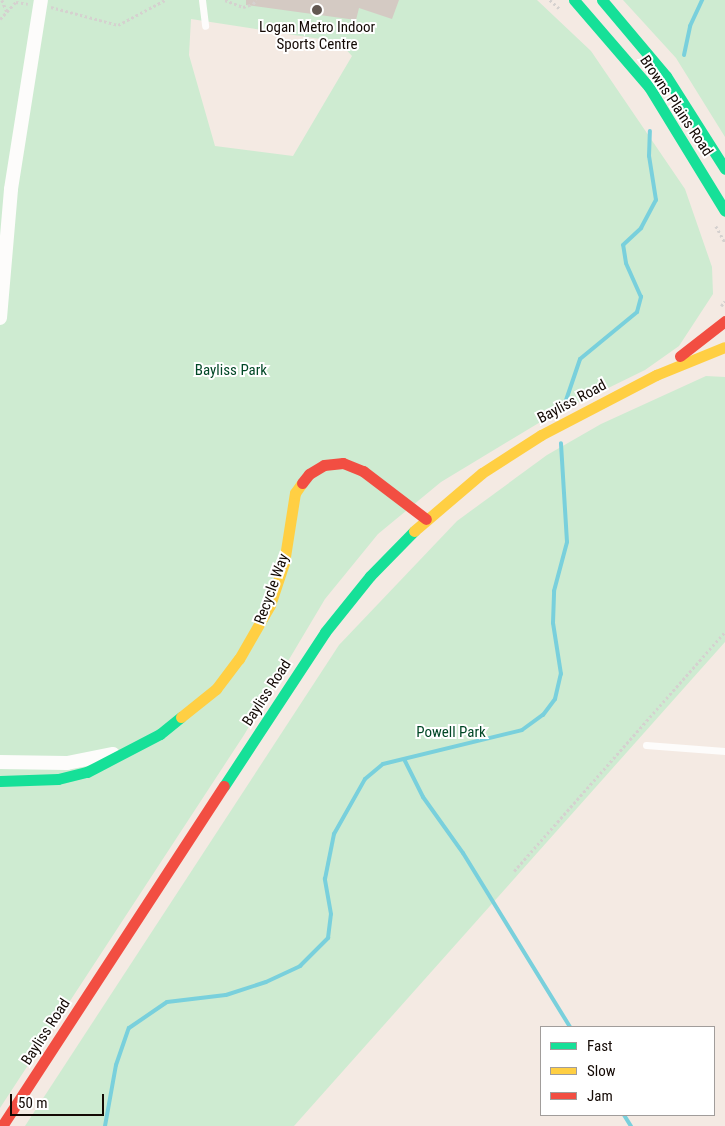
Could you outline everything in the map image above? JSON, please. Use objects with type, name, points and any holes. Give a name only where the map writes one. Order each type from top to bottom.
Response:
[{"type":"street","name":"Browns Plains Road","points":[[574,0],[649,87],[725,211]]},
{"type":"street","name":"Browns Plains Road","points":[[602,0],[666,76],[725,169]]},
{"type":"street","points":[[0,318],[6,188],[40,3]]},
{"type":"street","name":"Bayliss Road","points":[[656,375],[725,321]]},
{"type":"street","name":"Bayliss Road","points":[[2,1126],[325,632],[370,576],[426,519],[482,473],[541,435],[656,375],[707,352],[725,347]]},
{"type":"street","name":"Recycle Way","points":[[0,781],[58,779],[87,772],[160,734],[193,710],[216,689],[239,659],[270,605],[284,564],[295,493],[309,474],[324,465],[344,463],[363,471],[426,519]]},
{"type":"street","name":"Recycle Way","points":[[0,762],[67,763],[121,753]]},
{"type":"street","points":[[0,773],[58,779]]},
{"type":"lane","points":[[202,0],[205,26]]},
{"type":"lane","points":[[646,745],[725,751]]},
{"type":"path","points":[[2,0],[6,12]]},
{"type":"path","points":[[0,19],[16,2],[40,3],[118,25],[166,0]]},
{"type":"path","points":[[226,0],[243,7],[253,4],[256,0]]},
{"type":"path","points":[[550,0],[563,12]]},
{"type":"path","points":[[715,224],[725,242]]},
{"type":"path","points":[[514,871],[725,632]]},
{"type":"green space","name":"Bayliss Park","points":[[0,0],[537,0],[591,51],[685,189],[712,267],[713,294],[679,346],[645,370],[547,418],[441,482],[378,534],[325,599],[244,735],[0,1108]],"holes":[[[191,19],[339,42],[352,56],[293,156],[215,146],[189,55]]]},
{"type":"green space","points":[[623,0],[725,0],[725,137],[676,58]]},
{"type":"green space","name":"Powell Park","points":[[706,376],[725,377],[725,642],[294,1126],[25,1126],[339,645],[457,521],[547,455],[601,424]]},
{"type":"building","name":"Logan Metro Indoor Sports Centre","points":[[246,0],[399,0],[392,19],[359,8],[356,20],[246,5]]},
{"type":"waterway","points":[[684,55],[690,26],[702,0]]},
{"type":"waterway","points":[[562,412],[580,359],[637,312],[641,297],[626,263],[623,245],[641,228],[656,200],[649,156],[650,131]]},
{"type":"waterway","points":[[105,1126],[116,1065],[129,1028],[167,1002],[226,995],[266,982],[300,966],[328,938],[331,914],[325,879],[334,834],[365,779],[383,764],[522,730],[543,715],[555,699],[561,674],[553,623],[554,591],[567,542],[561,443]]},
{"type":"waterway","points":[[405,761],[423,797],[463,853],[569,1026]]},
{"type":"waterway","points":[[625,1116],[631,1126]]},
{"type":"traffic: fast","points":[[574,0],[649,87],[725,211]]},
{"type":"traffic: fast","points":[[602,0],[666,76],[725,169]]},
{"type":"traffic: fast","points":[[224,786],[325,632],[370,576],[414,531]]},
{"type":"traffic: fast","points":[[0,781],[58,779],[87,772],[160,734],[181,717]]},
{"type":"traffic: slow","points":[[414,531],[482,473],[541,435],[656,375],[725,347]]},
{"type":"traffic: slow","points":[[181,717],[216,689],[239,659],[270,605],[284,563],[295,493],[302,483]]},
{"type":"traffic: jam","points":[[680,356],[725,321]]},
{"type":"traffic: jam","points":[[302,483],[309,474],[324,465],[343,463],[363,471],[426,519]]},
{"type":"traffic: jam","points":[[2,1126],[224,786]]},
{"type":"place","name":"Logan Metro Indoor Sports Centre","points":[[317,10]]}]
